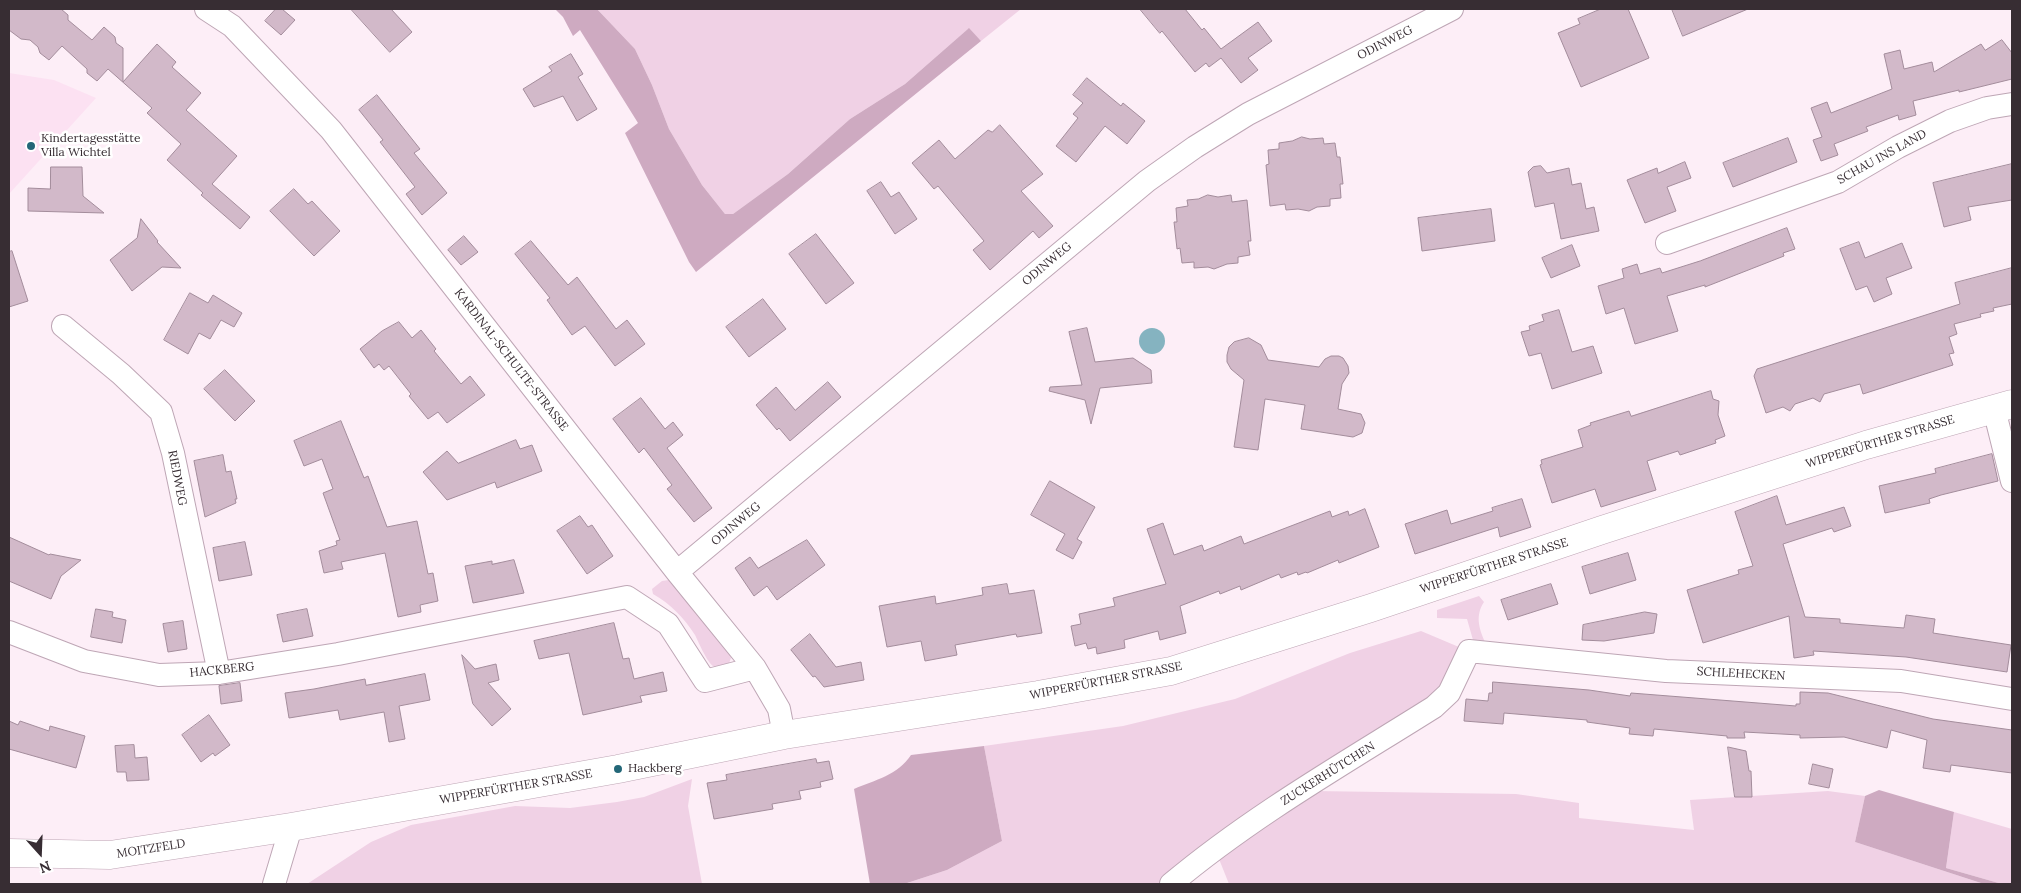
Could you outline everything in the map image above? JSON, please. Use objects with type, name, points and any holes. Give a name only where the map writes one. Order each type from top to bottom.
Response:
[{"type":"main road","name":"WIPPERFÜRTHER STRASSE","points":[[291,827],[618,768],[784,735],[1028,697],[1171,671],[1371,608],[1611,527],[1856,448],[2003,407]]},
{"type":"main road","name":"MOITZFELD","points":[[9,853],[110,855],[291,827]]},
{"type":"street","name":"KARDINAL-SCHULTE-STRASSE","points":[[206,9],[232,26],[331,130],[755,668],[779,709],[784,735]]},
{"type":"street","name":"ODINWEG","points":[[678,572],[1147,181],[1195,147],[1248,114],[1452,9]]},
{"type":"street","name":"SCHAU INS LAND","points":[[1667,243],[1838,182],[1898,147],[1950,121],[1987,108],[2012,104]]},
{"type":"street","name":"RIEDWEG","points":[[63,326],[121,374],[161,412],[173,453],[218,673]]},
{"type":"street","points":[[2003,407],[2012,481]]},
{"type":"street","name":"HACKBERG","points":[[9,632],[84,661],[159,675],[218,673],[338,654],[627,597],[668,624],[705,681],[755,668]]},
{"type":"street","name":"SCHLEHECKEN","points":[[1470,651],[1666,671],[1901,681],[2012,699]]},
{"type":"street","name":"ZUCKERHÜTCHEN","points":[[1172,884],[1206,855],[1275,807],[1434,707],[1449,693],[1470,651]]},
{"type":"street","points":[[274,884],[291,827]]},
{"type":"shaded area","points":[[555,9],[597,9],[635,49],[652,85],[669,129],[702,185],[725,214],[733,214],[788,174],[850,119],[905,84],[969,28],[981,41],[696,272],[689,262],[625,133],[638,123],[580,30],[573,36],[563,17]]},
{"type":"shaded area","points":[[597,9],[1021,9],[981,41],[968,29],[905,84],[850,119],[788,174],[733,214],[725,214],[702,185],[669,129],[652,85],[635,49]]},
{"type":"shaded area","name":"Kindertagesstätte Villa Wichtel","points":[[9,73],[54,80],[96,98],[9,194]]},
{"type":"shaded area","points":[[669,580],[729,652],[731,658],[728,666],[719,668],[711,664],[695,635],[677,612],[653,594],[652,589],[662,581]]},
{"type":"shaded area","points":[[1479,596],[1484,602],[1481,607],[1479,622],[1485,642],[1473,640],[1467,619],[1437,618],[1437,610]]},
{"type":"shaded area","points":[[1421,631],[1466,650],[1442,692],[1196,856],[1160,884],[904,884],[947,870],[1002,841],[984,746],[1123,726],[1235,699],[1350,653]]},
{"type":"shaded area","points":[[984,746],[1002,841],[947,870],[904,884],[870,884],[854,789],[893,772],[906,762],[911,755]]},
{"type":"shaded area","points":[[692,779],[688,806],[702,884],[307,884],[371,842],[411,825],[515,806],[570,808],[617,802],[644,797]]},
{"type":"shaded area","points":[[1879,790],[1954,812],[1946,868],[2002,884],[1984,884],[1855,842],[1865,796]]},
{"type":"shaded area","points":[[1314,791],[1516,794],[1579,803],[1579,818],[1694,830],[1690,800],[1828,791],[1865,796],[1855,842],[1984,884],[1229,884],[1217,854]]},
{"type":"shaded area","points":[[1954,812],[2012,829],[2012,884],[2002,884],[1946,868]]},
{"type":"water","points":[[1152,328],[1161,332],[1165,341],[1161,350],[1152,354],[1143,350],[1139,341],[1143,332]]},
{"type":"building","points":[[9,9],[61,9],[68,15],[68,20],[92,40],[104,27],[115,37],[116,43],[123,48],[123,82],[157,44],[176,62],[172,67],[201,93],[186,110],[237,156],[212,184],[250,217],[240,229],[201,195],[203,193],[167,160],[181,144],[147,113],[152,108],[108,69],[97,81],[62,46],[49,60],[40,53],[38,47],[30,40],[21,39],[9,30]]},
{"type":"building","points":[[276,9],[282,9],[295,20],[281,35],[265,21]]},
{"type":"building","points":[[351,9],[391,9],[412,32],[390,52]]},
{"type":"building","points":[[1140,9],[1185,9],[1221,49],[1258,22],[1272,41],[1248,58],[1258,70],[1241,83],[1221,58],[1209,67],[1206,63],[1195,72],[1162,31],[1160,33]]},
{"type":"building","points":[[1601,9],[1628,9],[1649,58],[1581,87],[1558,33],[1580,24],[1578,19]]},
{"type":"building","points":[[1672,9],[1748,9],[1683,36]]},
{"type":"building","points":[[2002,40],[2012,53],[2012,79],[1913,101],[1916,115],[1899,120],[1898,115],[1866,127],[1868,131],[1834,144],[1838,155],[1821,161],[1813,140],[1822,137],[1811,108],[1827,102],[1831,113],[1892,89],[1884,54],[1900,50],[1904,69],[1932,62],[1934,72],[1981,44],[1985,50]]},
{"type":"building","points":[[571,54],[583,74],[578,77],[597,109],[577,121],[563,96],[534,107],[523,89],[552,71],[549,67]]},
{"type":"building","points":[[1087,78],[1121,106],[1123,103],[1145,121],[1127,144],[1105,126],[1076,162],[1056,146],[1078,118],[1073,114],[1083,103],[1073,95]]},
{"type":"building","points":[[377,95],[420,149],[414,153],[447,193],[422,215],[406,194],[415,187],[380,142],[383,140],[359,110]]},
{"type":"building","points":[[1000,125],[1043,174],[1021,191],[1053,226],[1039,238],[1033,231],[990,270],[973,250],[984,241],[938,186],[934,189],[912,163],[939,140],[955,159],[988,130],[992,132]]},
{"type":"building","points":[[1302,137],[1310,139],[1323,138],[1324,144],[1335,143],[1337,157],[1340,157],[1343,184],[1340,184],[1341,198],[1330,199],[1330,206],[1317,207],[1309,211],[1298,209],[1286,210],[1285,204],[1270,206],[1266,165],[1269,164],[1268,150],[1279,149],[1279,143]]},
{"type":"building","points":[[1788,138],[1797,162],[1733,187],[1723,163]]},
{"type":"building","points":[[1685,162],[1691,178],[1667,187],[1676,211],[1645,223],[1627,180],[1657,168],[1658,173]]},
{"type":"building","points":[[2012,164],[2012,200],[1968,207],[1971,220],[1944,227],[1933,183]]},
{"type":"building","points":[[1541,166],[1547,173],[1569,168],[1572,185],[1581,183],[1586,209],[1594,207],[1599,231],[1561,239],[1554,203],[1535,207],[1528,172],[1533,167]]},
{"type":"building","points":[[51,167],[82,167],[83,196],[104,213],[28,211],[28,188],[50,189]]},
{"type":"building","points":[[881,182],[891,197],[899,192],[917,219],[895,234],[867,191]]},
{"type":"building","points":[[294,189],[308,204],[312,201],[340,231],[314,256],[270,211]]},
{"type":"building","points":[[1208,195],[1218,197],[1231,195],[1232,202],[1247,200],[1251,241],[1248,241],[1250,255],[1238,257],[1238,263],[1227,264],[1214,269],[1208,267],[1194,268],[1194,262],[1182,263],[1180,248],[1177,249],[1174,222],[1177,222],[1176,208],[1188,206],[1187,200],[1198,199]]},
{"type":"building","points":[[1491,209],[1495,241],[1422,251],[1418,218]]},
{"type":"building","points":[[141,219],[157,242],[181,268],[162,267],[132,291],[110,260],[137,238]]},
{"type":"building","points":[[1787,228],[1795,249],[1783,253],[1784,256],[1705,287],[1705,285],[1667,296],[1678,331],[1635,344],[1624,308],[1606,314],[1598,286],[1624,278],[1622,269],[1637,264],[1640,274],[1660,268],[1662,273],[1700,261]]},
{"type":"building","points":[[816,234],[854,283],[826,304],[789,254]]},
{"type":"building","points":[[464,236],[478,252],[461,265],[448,250]]},
{"type":"building","points":[[531,241],[568,285],[577,277],[616,329],[627,320],[645,344],[615,366],[585,326],[572,335],[547,300],[550,298],[515,254]]},
{"type":"building","points":[[1859,242],[1865,258],[1902,243],[1912,268],[1886,278],[1892,294],[1874,302],[1867,286],[1856,290],[1840,249]]},
{"type":"building","points":[[1572,245],[1580,266],[1551,278],[1542,258]]},
{"type":"building","points":[[12,251],[28,301],[9,307],[9,252]]},
{"type":"building","points":[[2012,268],[2012,304],[1993,308],[1994,311],[1980,314],[1981,317],[1954,324],[1957,334],[1949,337],[1954,353],[1949,354],[1953,365],[1863,394],[1860,384],[1824,394],[1820,402],[1813,398],[1795,404],[1790,411],[1783,407],[1766,413],[1754,376],[1757,369],[1960,304],[1955,283]]},
{"type":"building","points":[[190,293],[208,303],[213,295],[242,313],[234,327],[221,320],[210,339],[199,333],[188,354],[164,340]]},
{"type":"building","points":[[763,299],[786,329],[749,357],[726,327]]},
{"type":"building","points":[[1559,310],[1572,352],[1593,346],[1602,373],[1552,389],[1541,353],[1529,356],[1521,332],[1530,330],[1529,326],[1544,321],[1542,315]]},
{"type":"building","points":[[399,322],[412,338],[421,330],[436,349],[434,351],[461,384],[470,376],[485,395],[447,423],[438,412],[428,419],[409,396],[411,394],[389,366],[384,370],[379,364],[374,368],[360,349],[382,331]]},
{"type":"building","points":[[1087,328],[1095,362],[1133,358],[1151,370],[1152,383],[1100,388],[1091,424],[1085,400],[1049,391],[1050,387],[1082,385],[1069,332]]},
{"type":"building","points":[[1249,338],[1261,345],[1268,360],[1319,367],[1325,359],[1331,356],[1343,358],[1348,366],[1349,373],[1342,384],[1338,409],[1361,414],[1365,423],[1362,433],[1353,437],[1301,429],[1305,405],[1265,399],[1258,450],[1234,447],[1244,380],[1231,369],[1227,362],[1227,355],[1229,347],[1234,342]]},
{"type":"building","points":[[225,370],[255,401],[235,421],[204,389]]},
{"type":"building","points":[[828,382],[841,397],[790,441],[779,428],[777,430],[756,405],[776,387],[795,410]]},
{"type":"building","points":[[1711,391],[1713,399],[1719,401],[1718,415],[1725,436],[1715,440],[1716,443],[1680,455],[1678,451],[1647,461],[1656,490],[1601,507],[1595,489],[1552,503],[1540,465],[1542,464],[1541,460],[1583,447],[1578,430],[1591,425],[1590,423],[1629,411],[1631,416]]},
{"type":"building","points":[[641,398],[665,429],[673,422],[683,435],[667,448],[712,508],[694,522],[667,489],[672,485],[644,448],[639,453],[613,419]]},
{"type":"building","points":[[341,421],[364,478],[368,476],[387,527],[417,521],[428,574],[433,573],[438,601],[420,605],[421,612],[398,617],[385,553],[341,562],[343,569],[324,573],[319,551],[337,545],[336,541],[340,540],[323,493],[333,489],[322,459],[304,466],[294,441]]},
{"type":"building","points":[[516,440],[520,449],[532,445],[542,471],[497,488],[495,482],[447,500],[423,472],[447,451],[458,463]]},
{"type":"building","points":[[1992,454],[1998,481],[1941,495],[1929,499],[1930,503],[1885,513],[1879,486],[1936,473],[1935,469]]},
{"type":"building","points":[[223,455],[226,472],[231,471],[237,499],[235,499],[236,503],[205,517],[194,461]]},
{"type":"building","points":[[1050,481],[1095,507],[1077,539],[1082,542],[1073,559],[1056,550],[1065,534],[1031,515]]},
{"type":"building","points":[[1777,496],[1786,525],[1844,507],[1851,526],[1834,532],[1832,528],[1783,544],[1805,617],[1840,619],[1840,623],[1904,628],[1906,615],[1935,619],[1933,633],[2011,645],[2007,672],[1906,657],[1876,655],[1813,651],[1814,655],[1794,658],[1789,616],[1703,643],[1687,590],[1739,574],[1738,570],[1753,566],[1735,512]]},
{"type":"building","points":[[1522,499],[1531,527],[1500,537],[1498,527],[1415,554],[1405,524],[1447,510],[1451,524],[1493,511],[1492,508]]},
{"type":"building","points":[[1365,509],[1379,547],[1339,563],[1338,560],[1307,573],[1298,575],[1297,572],[1281,578],[1279,574],[1241,590],[1240,586],[1220,594],[1219,591],[1180,606],[1186,633],[1160,640],[1158,631],[1124,640],[1125,648],[1097,654],[1096,647],[1088,649],[1086,643],[1075,646],[1071,626],[1081,624],[1079,614],[1115,606],[1113,598],[1166,584],[1147,529],[1163,523],[1174,555],[1202,545],[1204,551],[1241,536],[1244,544],[1330,511],[1332,517],[1348,511],[1349,515]]},
{"type":"building","points":[[580,516],[588,527],[592,525],[613,556],[587,574],[557,531]]},
{"type":"building","points":[[9,537],[49,555],[81,560],[61,576],[51,599],[9,581]]},
{"type":"building","points":[[807,540],[825,565],[777,600],[767,586],[754,596],[735,568],[750,557],[758,568]]},
{"type":"building","points":[[245,542],[252,575],[219,581],[213,548]]},
{"type":"building","points":[[1628,553],[1636,580],[1590,594],[1582,567]]},
{"type":"building","points":[[514,560],[524,593],[473,603],[465,566],[492,561],[492,564]]},
{"type":"building","points":[[1007,584],[1009,594],[1034,590],[1042,633],[1017,637],[1016,634],[955,645],[957,655],[925,661],[921,641],[887,647],[879,606],[935,596],[936,604],[983,595],[982,588]]},
{"type":"building","points":[[1551,584],[1558,604],[1508,620],[1501,600]]},
{"type":"building","points":[[96,609],[113,612],[112,617],[126,620],[122,643],[91,637]]},
{"type":"building","points":[[307,609],[313,636],[283,642],[277,615]]},
{"type":"building","points":[[1645,612],[1657,614],[1654,633],[1604,641],[1582,640],[1583,625]]},
{"type":"building","points":[[183,621],[187,649],[168,652],[163,624]]},
{"type":"building","points":[[614,623],[623,659],[629,658],[634,679],[663,672],[667,691],[640,696],[642,702],[583,715],[569,653],[539,659],[534,641]]},
{"type":"building","points":[[810,634],[836,667],[861,662],[864,680],[824,687],[815,676],[813,677],[791,650]]},
{"type":"building","points":[[462,655],[475,669],[496,664],[499,680],[488,683],[511,709],[492,726],[473,704]]},
{"type":"building","points":[[425,674],[430,700],[399,706],[405,739],[389,742],[384,712],[340,720],[338,710],[289,718],[285,693],[365,679],[366,685]]},
{"type":"building","points":[[1493,682],[1589,690],[1630,696],[1631,693],[1796,706],[1796,704],[1800,704],[1800,692],[1828,693],[1933,719],[2012,730],[2012,773],[1951,765],[1950,772],[1923,768],[1927,740],[1891,730],[1887,748],[1844,737],[1800,738],[1800,735],[1744,732],[1745,738],[1727,738],[1727,736],[1654,729],[1653,736],[1629,734],[1630,728],[1587,722],[1587,720],[1504,713],[1503,724],[1464,721],[1466,699],[1488,701],[1489,693],[1492,693]]},
{"type":"building","points":[[240,683],[242,701],[221,704],[219,686]]},
{"type":"building","points":[[209,715],[230,745],[215,756],[213,753],[201,762],[182,735]]},
{"type":"building","points":[[9,721],[18,725],[20,721],[49,731],[50,726],[85,736],[76,768],[9,749]]},
{"type":"building","points":[[134,745],[135,758],[147,757],[149,780],[127,781],[126,772],[117,772],[115,746]]},
{"type":"building","points":[[1728,747],[1746,751],[1749,771],[1751,771],[1752,797],[1735,797]]},
{"type":"building","points":[[816,759],[817,763],[829,761],[833,779],[820,782],[821,787],[799,791],[801,799],[772,804],[773,809],[714,819],[707,783],[727,780],[726,775]]},
{"type":"building","points":[[1813,764],[1833,769],[1829,788],[1809,784]]},
{"type":"place","name":"Kindertagesstätte Villa Wichtel","points":[[31,146]]},
{"type":"place","name":"Hackberg","points":[[618,769]]}]
